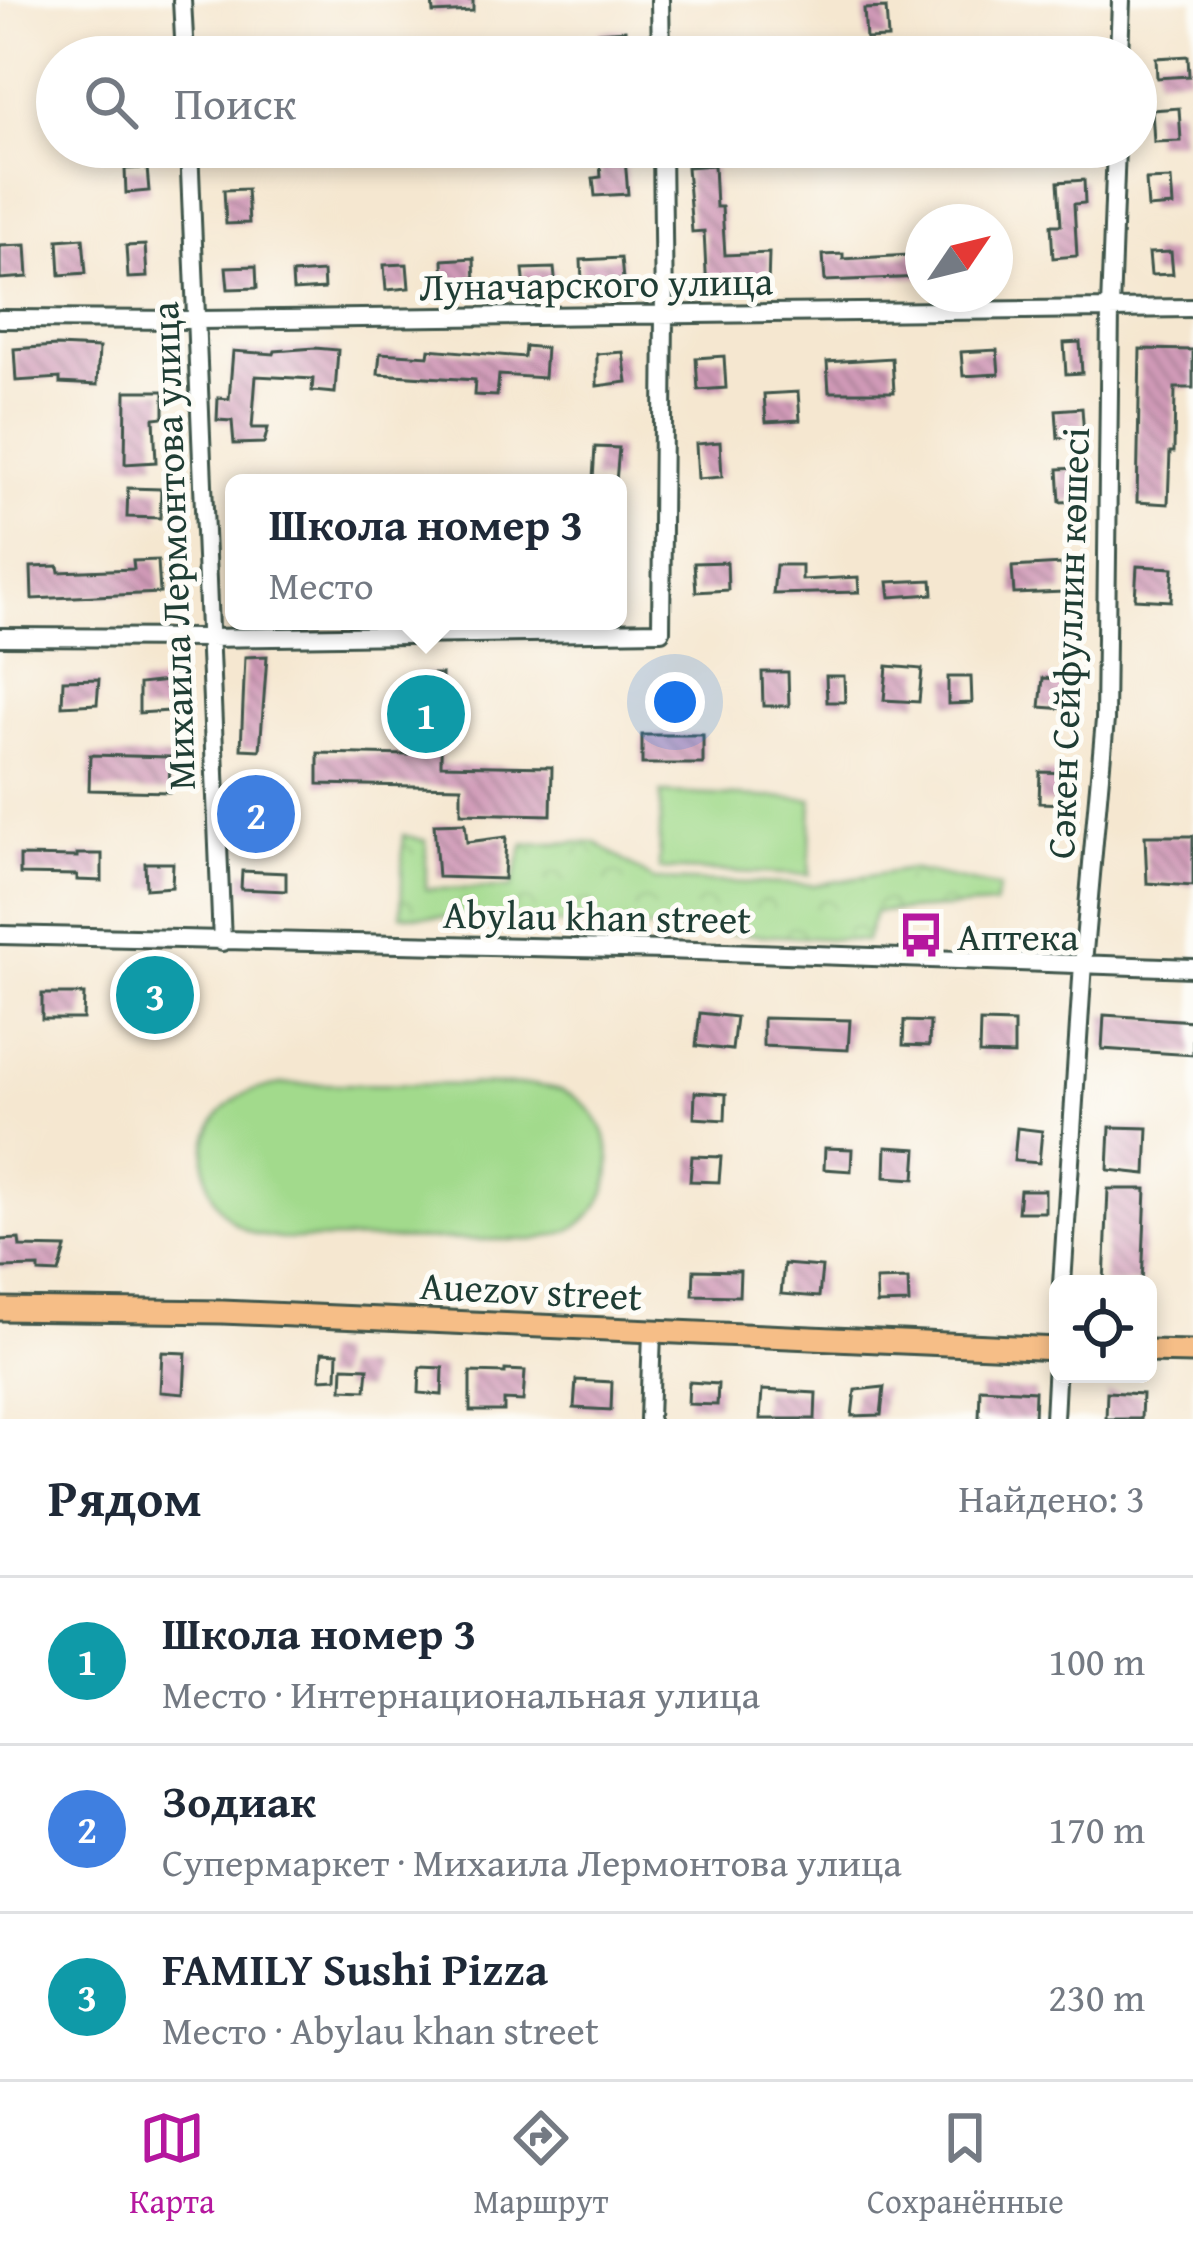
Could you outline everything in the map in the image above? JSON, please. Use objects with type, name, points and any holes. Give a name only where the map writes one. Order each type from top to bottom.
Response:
[{"type":"main road","name":"Auezov street","points":[[0,1310],[222,1312],[1049,1347]]},
{"type":"main road","points":[[1157,1351],[1193,1352]]},
{"type":"street","points":[[182,0],[184,36]]},
{"type":"street","points":[[660,0],[661,36]]},
{"type":"street","points":[[1120,36],[1121,0]]},
{"type":"street","name":"Михаила Лермонтова улица","points":[[190,168],[222,942]]},
{"type":"street","points":[[0,637],[661,631],[662,168]]},
{"type":"street","name":"Сәкен Сейфуллин көшесі","points":[[1063,1275],[1082,963],[1105,720],[1115,168]]},
{"type":"street","name":"Луначарского улица","points":[[0,319],[1193,308]]},
{"type":"street","name":"Abylau khan street","points":[[0,935],[1193,968]]},
{"type":"street","points":[[650,1419],[652,1332]]},
{"type":"street","points":[[1054,1419],[1056,1383]]},
{"type":"green space","points":[[661,793],[812,799],[809,875],[659,869]]},
{"type":"green space","points":[[403,835],[426,841],[426,889],[511,888],[524,844],[595,842],[653,880],[815,885],[910,869],[999,888],[994,905],[875,912],[866,941],[401,915]]},
{"type":"green space","points":[[281,1084],[534,1085],[560,1090],[580,1101],[603,1131],[609,1149],[607,1187],[580,1224],[533,1240],[280,1239],[255,1234],[235,1223],[212,1193],[206,1175],[208,1137],[215,1120],[234,1100]]},
{"type":"building","points":[[432,0],[473,0],[473,11],[433,13]]},
{"type":"building","points":[[886,8],[888,36],[866,36],[864,9]]},
{"type":"building","points":[[625,30],[625,36],[599,36],[599,32]]},
{"type":"building","points":[[1188,56],[1189,76],[1157,78],[1157,58]]},
{"type":"building","points":[[1179,108],[1181,141],[1157,142],[1157,110]]},
{"type":"building","points":[[147,168],[149,191],[126,193],[125,169]]},
{"type":"building","points":[[600,168],[626,168],[628,194],[595,196],[593,178],[601,177]]},
{"type":"building","points":[[687,168],[714,168],[725,255],[769,253],[768,287],[707,292],[704,231],[692,232]]},
{"type":"building","points":[[1171,179],[1173,206],[1148,208],[1146,180]]},
{"type":"building","points":[[1084,180],[1085,203],[1074,204],[1077,256],[1053,258],[1051,225],[1061,225],[1058,182]]},
{"type":"building","points":[[247,189],[249,223],[226,224],[224,190]]},
{"type":"building","points":[[83,238],[86,273],[60,275],[58,240]]},
{"type":"building","points":[[26,245],[28,277],[0,279],[0,246]]},
{"type":"building","points":[[145,245],[147,277],[128,278],[126,246]]},
{"type":"building","points":[[1171,252],[1173,274],[1151,275],[1149,253]]},
{"type":"building","points":[[843,254],[843,259],[905,255],[905,278],[825,281],[823,255]]},
{"type":"building","points":[[474,258],[475,286],[444,288],[443,260]]},
{"type":"building","points":[[621,258],[623,280],[582,282],[581,260]]},
{"type":"building","points":[[407,264],[409,288],[386,290],[384,265]]},
{"type":"building","points":[[256,266],[257,288],[228,289],[226,267]]},
{"type":"building","points":[[554,268],[556,288],[525,290],[523,269]]},
{"type":"building","points":[[323,272],[324,289],[293,291],[292,274]]},
{"type":"building","points":[[1080,342],[1082,373],[1066,374],[1064,343]]},
{"type":"building","points":[[525,346],[546,348],[544,378],[499,375],[497,396],[474,395],[475,380],[378,374],[380,353],[428,356],[429,349],[524,357]]},
{"type":"building","points":[[99,348],[97,385],[60,383],[60,378],[16,381],[14,349]]},
{"type":"building","points":[[1140,349],[1193,350],[1193,388],[1175,388],[1168,504],[1137,502]]},
{"type":"building","points":[[338,350],[335,393],[312,391],[313,379],[256,376],[252,428],[268,428],[264,443],[234,444],[232,421],[217,420],[218,398],[229,399],[233,351],[274,354]]},
{"type":"building","points":[[997,350],[999,374],[963,376],[961,352]]},
{"type":"building","points":[[623,352],[627,382],[597,386],[597,354]]},
{"type":"building","points":[[724,356],[726,388],[698,390],[696,358]]},
{"type":"building","points":[[892,358],[894,392],[829,392],[827,362]]},
{"type":"building","points":[[126,391],[164,391],[164,417],[154,418],[156,462],[125,464]]},
{"type":"building","points":[[798,392],[800,420],[766,422],[764,394]]},
{"type":"building","points":[[1082,408],[1084,436],[1058,438],[1056,410]]},
{"type":"building","points":[[720,442],[722,477],[698,479],[696,444]]},
{"type":"building","points":[[595,447],[619,448],[617,474],[593,474]]},
{"type":"building","points":[[1079,468],[1081,501],[1060,502],[1058,469]]},
{"type":"building","points":[[128,488],[161,489],[160,518],[127,517]]},
{"type":"building","points":[[158,560],[160,593],[32,599],[31,567],[58,566],[59,572],[134,569],[133,561]]},
{"type":"building","points":[[727,562],[728,590],[696,592],[694,563]]},
{"type":"building","points":[[1062,564],[1064,592],[1014,594],[1012,567]]},
{"type":"building","points":[[776,565],[802,565],[802,580],[858,577],[859,592],[773,594]]},
{"type":"building","points":[[1137,566],[1173,568],[1171,601],[1135,599]]},
{"type":"building","points":[[932,580],[933,594],[890,597],[888,582]]},
{"type":"building","points":[[267,656],[260,750],[241,749],[245,657]]},
{"type":"building","points":[[887,666],[922,669],[919,702],[884,700]]},
{"type":"building","points":[[762,672],[788,672],[789,706],[763,706]]},
{"type":"building","points":[[411,674],[442,674],[441,765],[552,767],[551,815],[461,813],[461,787],[318,784],[318,753],[409,755]]},
{"type":"building","points":[[826,676],[844,676],[845,702],[827,702]]},
{"type":"building","points":[[948,677],[971,677],[972,703],[948,704]]},
{"type":"building","points":[[1043,678],[1070,680],[1067,709],[1040,707]]},
{"type":"building","points":[[99,679],[97,704],[62,706],[63,680]]},
{"type":"building","points":[[168,681],[169,711],[139,713],[139,684]]},
{"type":"building","points":[[642,735],[703,735],[703,764],[642,764]]},
{"type":"building","points":[[90,755],[170,757],[169,792],[89,790]]},
{"type":"building","points":[[1040,772],[1067,773],[1066,804],[1039,803]]},
{"type":"building","points":[[236,786],[269,787],[268,837],[236,836]]},
{"type":"building","points":[[465,823],[467,842],[506,837],[504,879],[438,877],[434,824]]},
{"type":"building","points":[[1145,836],[1193,836],[1193,886],[1147,883]]},
{"type":"building","points":[[102,854],[102,881],[77,880],[77,875],[20,874],[20,856]]},
{"type":"building","points":[[145,863],[173,863],[172,887],[146,889]]},
{"type":"building","points":[[242,871],[286,873],[286,891],[241,889]]},
{"type":"building","points":[[143,982],[169,983],[171,1009],[138,1008]]},
{"type":"building","points":[[42,994],[84,994],[83,1019],[42,1019]]},
{"type":"building","points":[[700,1013],[736,1017],[732,1050],[696,1046]]},
{"type":"building","points":[[1104,1015],[1193,1021],[1193,1055],[1102,1049]]},
{"type":"building","points":[[763,1018],[850,1020],[848,1050],[763,1046]]},
{"type":"building","points":[[904,1021],[930,1022],[929,1046],[903,1045]]},
{"type":"building","points":[[980,1022],[1014,1023],[1014,1055],[979,1054]]},
{"type":"building","points":[[695,1092],[726,1094],[725,1120],[694,1118]]},
{"type":"building","points":[[1110,1127],[1148,1128],[1146,1174],[1108,1170]]},
{"type":"building","points":[[1017,1128],[1042,1131],[1039,1163],[1014,1161]]},
{"type":"building","points":[[886,1147],[917,1149],[915,1179],[885,1177]]},
{"type":"building","points":[[825,1148],[852,1149],[851,1171],[824,1169]]},
{"type":"building","points":[[692,1156],[721,1157],[719,1182],[690,1181]]},
{"type":"building","points":[[1108,1189],[1146,1189],[1142,1275],[1104,1275]]},
{"type":"building","points":[[1020,1190],[1045,1190],[1045,1212],[1018,1212]]},
{"type":"building","points":[[19,1239],[20,1247],[66,1248],[59,1273],[39,1272],[39,1267],[0,1268],[0,1240]]},
{"type":"building","points":[[784,1264],[822,1267],[819,1297],[781,1294]]},
{"type":"building","points":[[694,1270],[740,1271],[739,1296],[693,1295]]},
{"type":"building","points":[[908,1279],[909,1303],[877,1304],[876,1280]]},
{"type":"building","points":[[162,1352],[186,1353],[184,1394],[160,1392]]},
{"type":"building","points":[[322,1352],[338,1353],[337,1378],[320,1379]]},
{"type":"building","points":[[343,1367],[368,1368],[366,1390],[342,1389]]},
{"type":"building","points":[[420,1367],[443,1368],[442,1395],[419,1393]]},
{"type":"building","points":[[525,1371],[523,1401],[504,1400],[504,1411],[470,1411],[470,1372]]},
{"type":"building","points":[[576,1380],[612,1382],[611,1410],[574,1408]]},
{"type":"building","points":[[689,1382],[718,1384],[717,1405],[688,1404]]},
{"type":"building","points":[[884,1387],[881,1415],[852,1416],[855,1390]]},
{"type":"building","points":[[980,1388],[1035,1391],[1034,1419],[979,1419]]},
{"type":"building","points":[[762,1390],[816,1393],[815,1419],[760,1419]]},
{"type":"building","points":[[1107,1392],[1142,1394],[1141,1419],[1106,1419]]},
{"type":"place","name":"Школа номер 3","points":[[426,714]]},
{"type":"place","name":"Зодиак","points":[[256,814]]},
{"type":"place","name":"Аптека","points":[[921,935]]},
{"type":"place","name":"FAMILY Sushi Pizza","points":[[155,995]]}]
